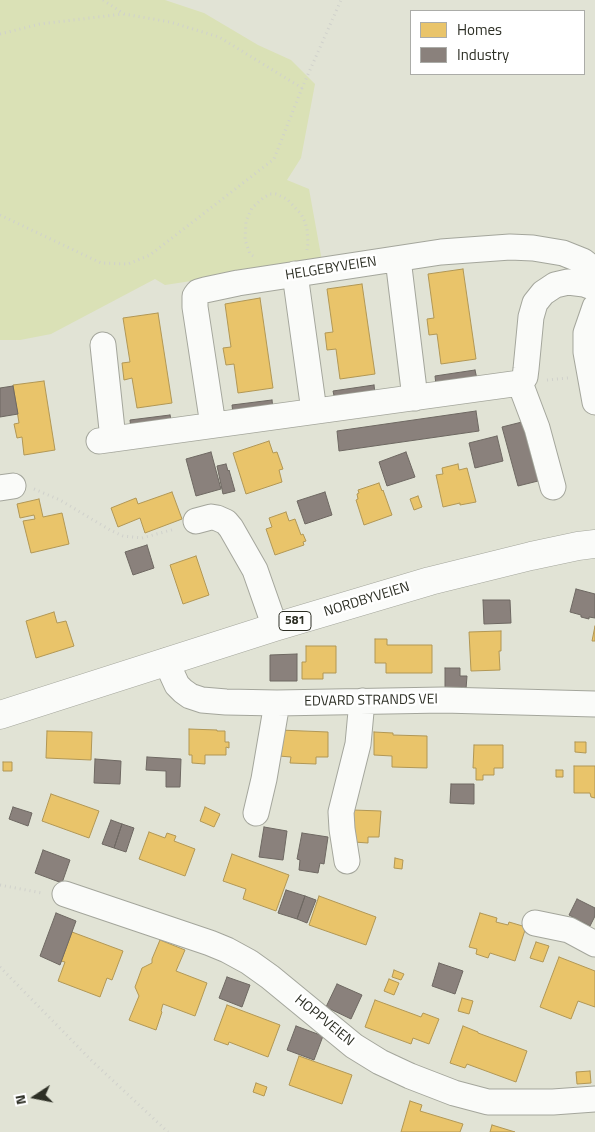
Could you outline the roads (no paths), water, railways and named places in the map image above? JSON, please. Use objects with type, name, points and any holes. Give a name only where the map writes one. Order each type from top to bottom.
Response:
[{"type":"main road","name":"NORDBYVEIEN","points":[[0,715],[374,597],[467,571],[578,546],[595,544]]},
{"type":"street","name":"HELGEBYVEIEN","points":[[213,425],[195,307],[195,296],[198,292],[299,265],[398,259],[510,247],[533,248],[562,253],[583,261],[595,270]]},
{"type":"street","points":[[398,259],[415,398]]},
{"type":"street","points":[[299,265],[314,411]]},
{"type":"street","points":[[103,345],[106,440],[520,383],[525,377],[531,317],[535,303],[542,293],[555,285],[568,282],[584,284],[595,288]]},
{"type":"street","points":[[595,307],[586,333],[590,352],[595,402]]},
{"type":"street","points":[[520,383],[537,428],[553,487]]},
{"type":"street","points":[[196,521],[211,517],[218,518],[226,522],[231,528],[255,570],[275,627]]},
{"type":"street","name":"EDVARD STRANDS VEI","points":[[166,662],[177,685],[191,697],[202,700],[277,703],[443,700],[595,704]]},
{"type":"street","points":[[346,860],[341,812],[358,744],[362,701]]},
{"type":"street","points":[[256,813],[277,703]]},
{"type":"street","name":"HOPPVEIEN","points":[[65,894],[228,950],[270,977],[354,1046],[380,1062],[410,1076],[454,1093],[488,1102],[553,1102],[595,1099]]},
{"type":"street","points":[[535,923],[568,930],[595,944]]}]
